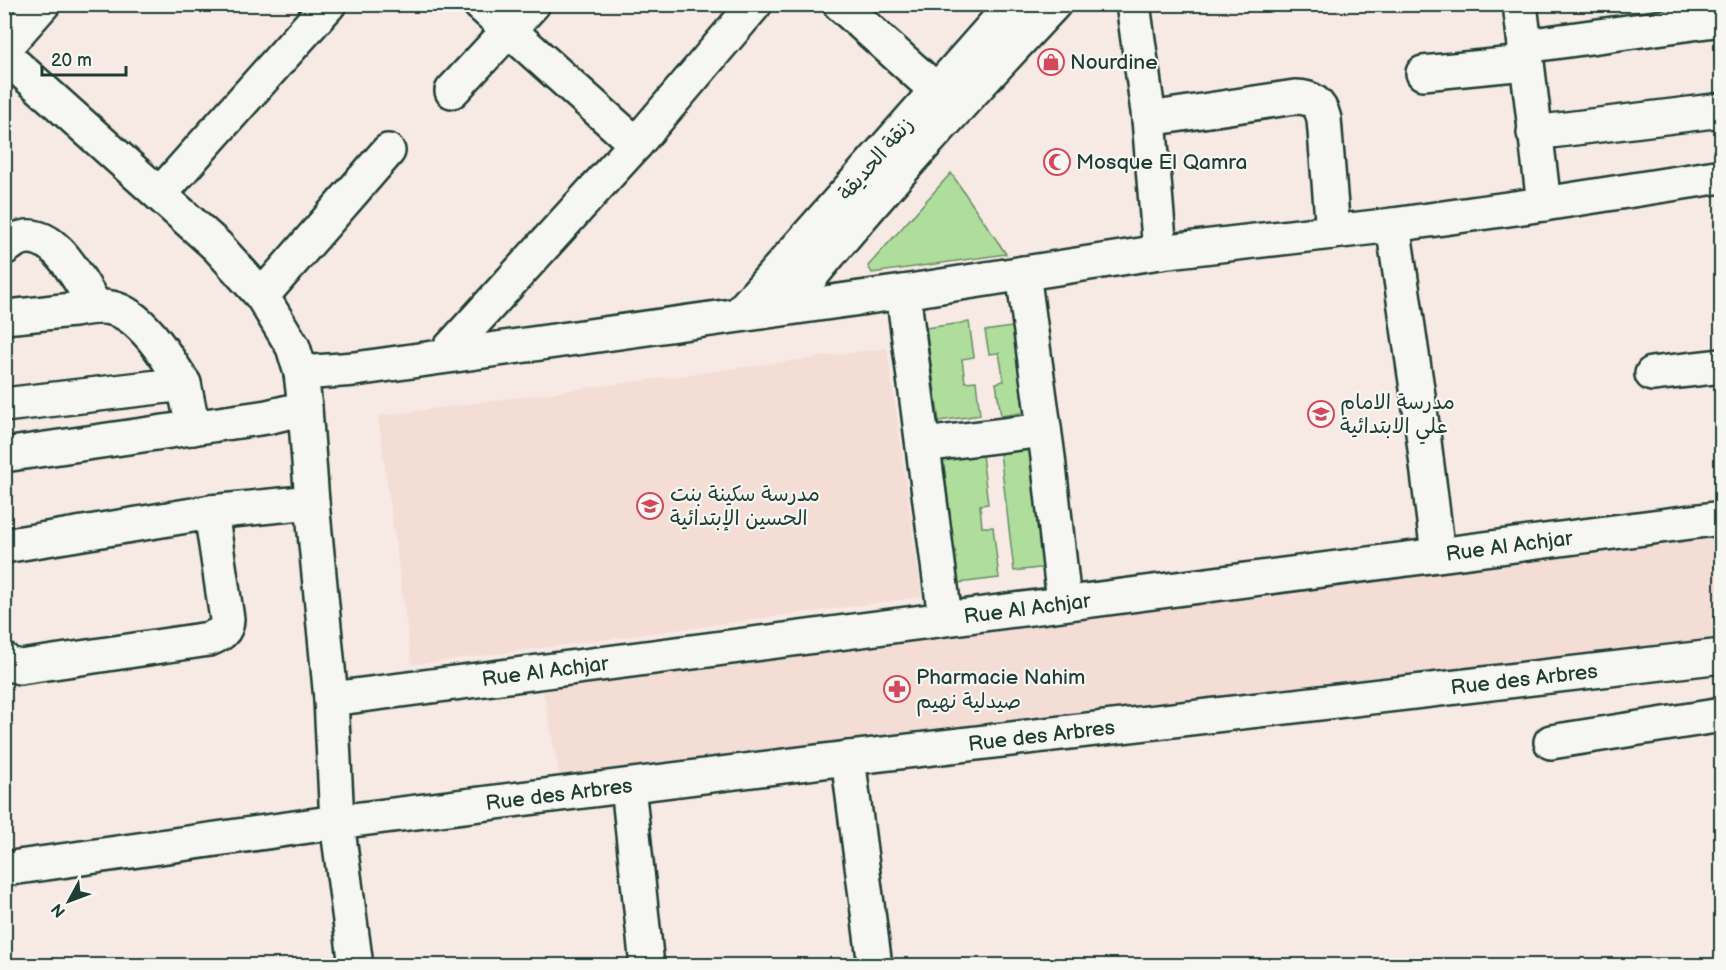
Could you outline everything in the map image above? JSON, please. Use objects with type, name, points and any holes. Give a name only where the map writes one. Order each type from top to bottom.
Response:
[{"type":"street","points":[[4,48],[43,4]]},
{"type":"street","points":[[160,194],[329,4]]},
{"type":"street","points":[[480,4],[636,144]]},
{"type":"street","points":[[452,91],[533,4]]},
{"type":"street","points":[[443,356],[636,144],[755,4]]},
{"type":"street","points":[[840,4],[936,90]]},
{"type":"street","name":"زنقة الحديقة","points":[[739,314],[1013,4]]},
{"type":"street","name":"زنقة الحديقة","points":[[786,307],[829,254],[969,95],[1054,4]]},
{"type":"street","points":[[1133,4],[1149,119],[1160,252]]},
{"type":"street","points":[[1520,4],[1544,204]]},
{"type":"street","points":[[1423,73],[1722,19]]},
{"type":"street","points":[[4,55],[217,246],[262,296],[293,347],[301,373],[332,699],[349,821],[356,966]]},
{"type":"street","points":[[1149,119],[1295,97],[1313,100],[1318,105],[1324,119],[1334,232]]},
{"type":"street","points":[[1534,133],[1722,110]]},
{"type":"street","points":[[262,296],[388,152]]},
{"type":"street","points":[[301,373],[328,372],[903,292],[1160,252],[1393,225],[1722,176]]},
{"type":"street","points":[[1393,225],[1420,409],[1437,554]]},
{"type":"street","points":[[4,248],[17,239],[44,240],[58,249],[96,307]]},
{"type":"street","points":[[1023,273],[1064,602]]},
{"type":"street","points":[[903,292],[945,618]]},
{"type":"street","points":[[4,317],[96,307],[112,308],[132,318],[167,357],[184,384],[193,428]]},
{"type":"street","points":[[1652,374],[1722,366]]},
{"type":"street","points":[[4,405],[184,384]]},
{"type":"street","points":[[4,455],[267,417],[305,408]]},
{"type":"street","points":[[923,445],[1044,430]]},
{"type":"street","points":[[4,546],[211,512],[312,502]]},
{"type":"street","points":[[4,660],[20,667],[209,639],[222,632],[226,627],[227,619],[211,512]]},
{"type":"street","name":"Rue Al Achjar","points":[[332,699],[1722,518]]},
{"type":"street","name":"Rue des Arbres","points":[[4,869],[349,821],[848,758],[1722,656]]},
{"type":"street","points":[[1551,742],[1722,715]]},
{"type":"street","points":[[848,758],[875,966]]},
{"type":"street","points":[[628,786],[646,966]]},
{"type":"shaded area","name":"مدرسة سكينة بنت الحسين الإبتدائية","points":[[887,348],[922,597],[412,665],[378,416]]},
{"type":"shaded area","points":[[1721,521],[1721,650],[561,783],[541,678]]},
{"type":"green space","points":[[951,173],[1006,254],[872,273],[868,266]]},
{"type":"green space","points":[[969,322],[974,357],[962,359],[965,382],[976,381],[980,415],[939,421],[926,328]]},
{"type":"green space","points":[[1018,326],[1033,411],[1001,416],[996,383],[1004,381],[999,353],[989,354],[985,331]]},
{"type":"green space","points":[[1032,440],[1047,567],[1014,571],[999,444]]},
{"type":"green space","points":[[981,446],[988,504],[980,505],[982,527],[993,527],[999,578],[958,583],[942,450]]},
{"type":"place","name":"Nourdine","points":[[1051,62]]},
{"type":"place","name":"Mosque El Qamra","points":[[1057,162]]},
{"type":"place","name":"مدرسة الامام علي الابتدائية","points":[[1321,414]]},
{"type":"place","name":"مدرسة سكينة بنت الحسين الإبتدائية","points":[[650,506]]},
{"type":"place","name":"Pharmacie Nahim صيدلية نهيم","points":[[897,689]]}]
